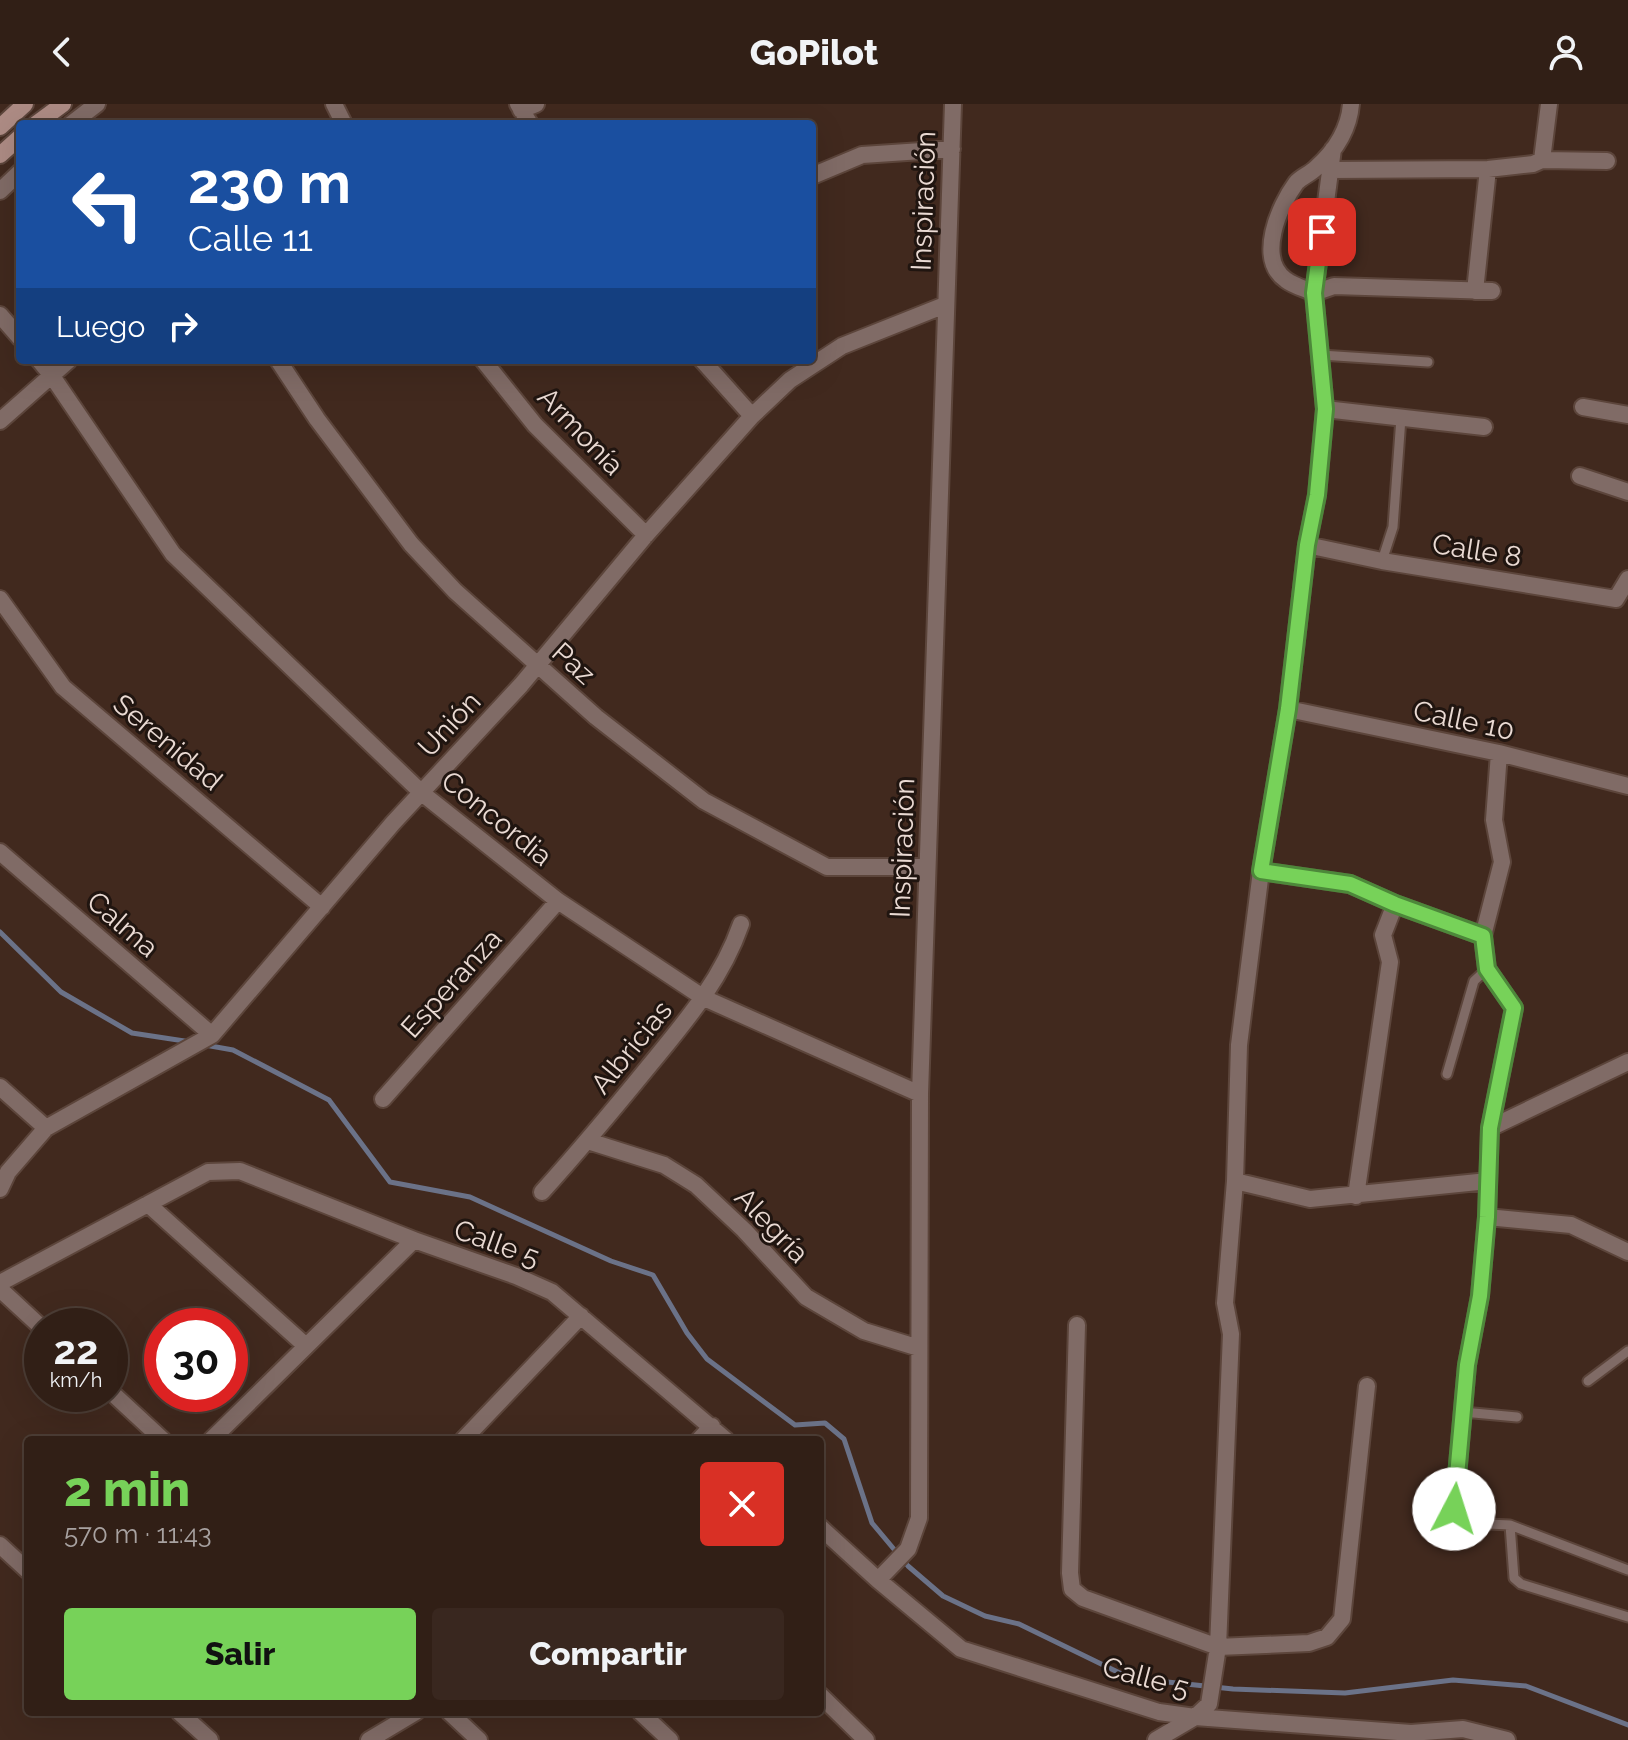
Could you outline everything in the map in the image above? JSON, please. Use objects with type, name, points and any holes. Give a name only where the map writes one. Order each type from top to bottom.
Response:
[{"type":"main road","points":[[0,127],[25,104]]},
{"type":"main road","points":[[41,120],[63,104]]},
{"type":"main road","points":[[0,155],[16,141]]},
{"type":"street","points":[[76,120],[97,104]]},
{"type":"street","name":"Inspiración","points":[[878,1580],[908,1549],[919,1518],[920,1094],[953,104]]},
{"type":"street","points":[[1351,104],[1350,117],[1341,140],[1316,168],[1297,181],[1277,217],[1271,242],[1275,267],[1285,280],[1314,293],[1334,286],[1492,291]]},
{"type":"street","points":[[1542,160],[1549,104]]},
{"type":"street","points":[[816,174],[862,155],[952,149]]},
{"type":"street","points":[[1156,1740],[1195,1717],[1209,1704],[1218,1647],[1231,1334],[1225,1303],[1235,1181],[1239,1045],[1261,871],[1288,709],[1307,545],[1317,495],[1325,409],[1314,293],[1333,149]]},
{"type":"street","points":[[1330,170],[1488,169],[1533,164],[1542,160],[1607,161]]},
{"type":"street","points":[[1475,291],[1488,169]]},
{"type":"street","points":[[0,191],[16,176]]},
{"type":"street","name":"Unión","points":[[816,363],[842,346],[945,305]]},
{"type":"street","points":[[0,315],[16,333]]},
{"type":"street","name":"Concordia","points":[[42,364],[173,554],[422,792],[558,901],[704,998],[920,1094]]},
{"type":"street","points":[[0,421],[65,364]]},
{"type":"street","name":"Paz","points":[[281,364],[317,419],[411,544],[455,591],[596,717],[704,801],[827,867],[927,867]]},
{"type":"street","name":"Armonía","points":[[486,364],[535,425],[646,535]]},
{"type":"street","points":[[706,364],[752,416]]},
{"type":"street","name":"Unión","points":[[0,1189],[8,1172],[46,1128],[212,1035],[422,792],[538,665],[646,535],[752,416],[790,380],[814,364]]},
{"type":"street","points":[[1583,407],[1628,415]]},
{"type":"street","points":[[1325,409],[1484,427]]},
{"type":"street","points":[[1580,476],[1628,492]]},
{"type":"street","name":"Calle 8","points":[[1307,545],[1382,561],[1616,599],[1628,579]]},
{"type":"street","name":"Serenidad","points":[[0,599],[63,687],[322,907]]},
{"type":"street","name":"Calle 10","points":[[1288,709],[1499,753],[1627,784]]},
{"type":"street","points":[[1458,1518],[1454,1509],[1467,1365],[1480,1296],[1490,1128],[1514,1008],[1487,969],[1483,936],[1502,862],[1494,820],[1499,753]]},
{"type":"street","name":"Calma","points":[[0,852],[212,1035]]},
{"type":"street","points":[[1261,871],[1350,884],[1483,936]]},
{"type":"street","name":"Esperanza","points":[[383,1099],[558,901]]},
{"type":"street","points":[[1356,1196],[1390,962],[1383,935],[1395,904]]},
{"type":"street","name":"Albricias","points":[[542,1192],[588,1141],[704,998],[731,952],[741,924]]},
{"type":"street","points":[[1490,1128],[1627,1060]]},
{"type":"street","points":[[0,1087],[46,1128]]},
{"type":"street","name":"Alegría","points":[[588,1141],[664,1165],[696,1185],[744,1230],[806,1297],[864,1331],[919,1348]]},
{"type":"street","name":"Calle 5","points":[[148,1204],[208,1172],[240,1171],[552,1292],[722,1436]]},
{"type":"street","points":[[1235,1181],[1310,1199],[1488,1181]]},
{"type":"street","points":[[24,1310],[0,1286],[148,1204],[306,1346]]},
{"type":"street","points":[[1487,1217],[1571,1225],[1628,1252]]},
{"type":"street","points":[[215,1436],[414,1240]]},
{"type":"street","points":[[467,1436],[581,1316]]},
{"type":"street","points":[[1077,1325],[1072,1589],[1083,1598],[1218,1647],[1309,1643],[1327,1637],[1342,1619],[1367,1386]]},
{"type":"street","points":[[128,1408],[159,1436]]},
{"type":"street","points":[[703,1436],[712,1426]]},
{"type":"street","name":"Calle 5","points":[[824,1531],[961,1649],[1159,1712],[1428,1736],[1463,1729],[1507,1740]]},
{"type":"street","points":[[0,1545],[24,1567]]},
{"type":"street","points":[[824,1699],[866,1740]]},
{"type":"street","points":[[183,1716],[210,1740]]},
{"type":"street","points":[[369,1740],[409,1716]]},
{"type":"street","points":[[453,1716],[479,1740]]},
{"type":"street","points":[[644,1716],[670,1740]]},
{"type":"lane","points":[[1321,355],[1428,362]]},
{"type":"lane","points":[[1382,561],[1393,527],[1401,418]]},
{"type":"lane","points":[[1447,1074],[1474,981],[1487,969]]},
{"type":"lane","points":[[1588,1381],[1628,1351]]},
{"type":"lane","points":[[1463,1412],[1517,1417]]},
{"type":"lane","points":[[1458,1518],[1466,1523],[1510,1525],[1628,1570]]},
{"type":"lane","points":[[1510,1525],[1514,1578],[1521,1584],[1628,1617]]},
{"type":"waterway","points":[[0,932],[61,992],[132,1033],[191,1042]]},
{"type":"waterway","points":[[205,1045],[233,1050],[329,1100],[390,1182],[470,1197],[611,1261],[653,1275],[687,1333],[707,1359],[795,1425],[825,1423],[844,1439],[872,1523],[908,1566],[943,1596],[985,1616],[1019,1624],[1130,1678],[1233,1689],[1345,1693],[1453,1680],[1526,1686],[1628,1725]]},
{"type":"route","points":[[1322,232],[1314,293],[1325,409],[1317,495],[1307,545],[1288,709],[1261,871],[1350,884],[1483,936],[1487,969],[1514,1008],[1490,1128],[1480,1296],[1467,1365],[1454,1509]]}]
